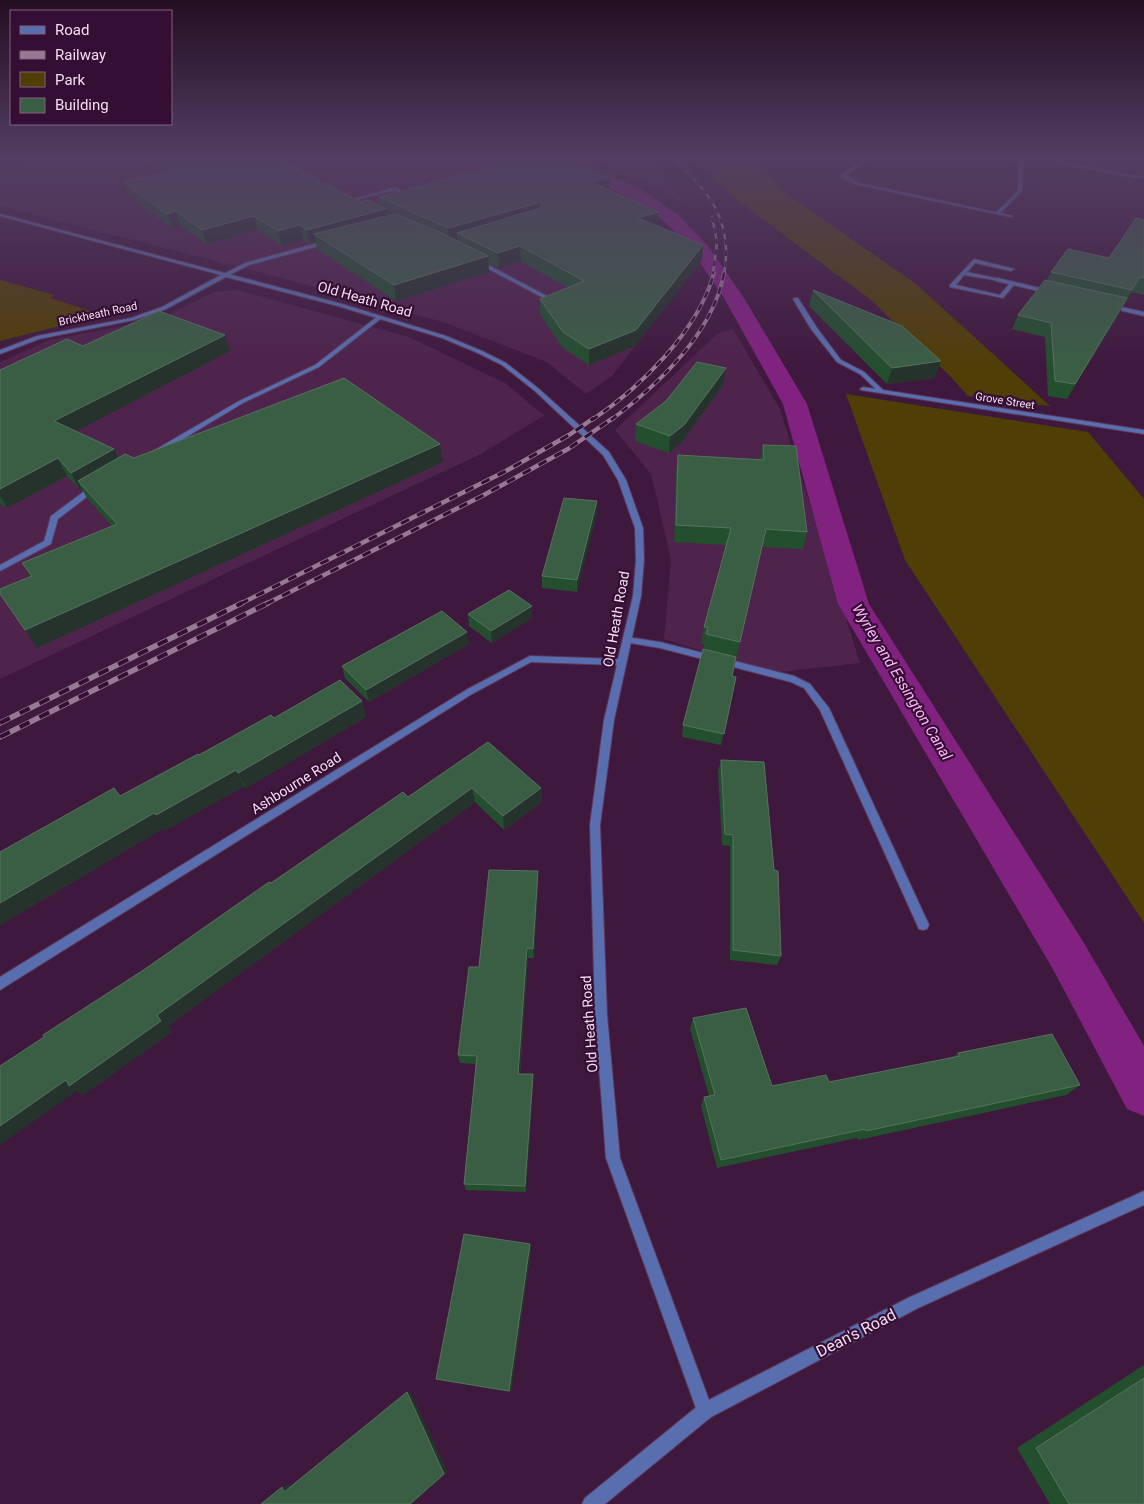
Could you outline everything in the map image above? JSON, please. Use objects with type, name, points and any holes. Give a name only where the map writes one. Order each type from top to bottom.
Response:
[{"type":"street","name":"Old Heath Road","points":[[49,228],[380,318],[444,337],[480,352],[504,364],[537,390],[606,454],[622,480],[639,528],[640,560],[637,596],[609,720],[595,826],[601,1015],[613,1158],[705,1411]]},
{"type":"street","name":"Brickheath Road","points":[[0,352],[38,338],[132,319],[164,308],[247,264],[331,241]]},
{"type":"street","points":[[475,260],[560,304]]},
{"type":"street","points":[[1011,269],[974,261],[952,286],[1001,297],[1012,284]]},
{"type":"street","points":[[963,273],[1059,294]]},
{"type":"street","points":[[796,300],[814,329],[839,361],[862,373],[882,392]]},
{"type":"street","points":[[1097,303],[1144,314]]},
{"type":"street","points":[[150,455],[241,402],[317,366],[380,318]]},
{"type":"street","name":"Grove Street","points":[[863,388],[1144,432]]},
{"type":"street","points":[[0,568],[48,542],[54,518],[85,493],[101,484]]},
{"type":"street","points":[[627,640],[660,645],[794,678],[807,686],[824,708],[923,925]]},
{"type":"street","name":"Ashbourne Road","points":[[0,984],[469,692],[530,659],[622,662]]},
{"type":"street","name":"Dean's Road","points":[[590,1504],[705,1411],[912,1303],[1144,1198]]},
{"type":"shaded area","points":[[87,228],[664,228],[699,258],[697,258],[697,265],[612,376],[586,394],[547,362],[443,322]]},
{"type":"shaded area","points":[[238,290],[409,337],[507,384],[545,415],[479,455],[0,679],[0,362],[49,340],[159,319],[214,292]]},
{"type":"shaded area","points":[[733,329],[780,409],[860,663],[771,673],[664,639],[671,559],[651,474],[615,430],[718,333]]},
{"type":"green space","points":[[775,228],[836,228],[916,284],[1050,406],[968,396],[949,375],[870,299]]},
{"type":"green space","points":[[0,280],[55,295],[50,298],[103,315],[0,341]]},
{"type":"green space","points":[[846,394],[1088,432],[1144,499],[1144,923],[905,560]]},
{"type":"building","points":[[273,228],[288,228],[278,231]]},
{"type":"building","points":[[338,228],[430,228],[488,256],[394,285],[314,234]]},
{"type":"building","points":[[473,228],[663,228],[703,245],[636,330],[589,349],[563,332],[540,299],[584,281],[520,246],[498,253],[457,233]]},
{"type":"building","points":[[1129,228],[1144,228],[1144,278],[1140,277],[1132,290],[1051,272],[1068,249],[1109,258]]},
{"type":"building","points":[[1045,280],[1127,298],[1075,384],[1055,381],[1051,323],[1018,315]]},
{"type":"building","points":[[813,290],[902,326],[941,361],[892,368]]},
{"type":"building","points":[[159,311],[225,335],[54,421],[114,449],[71,473],[58,458],[0,489],[0,370],[67,339],[83,346]]},
{"type":"building","points":[[697,362],[726,368],[684,425],[670,436],[636,424],[666,401]]},
{"type":"building","points":[[344,378],[440,444],[25,630],[0,594],[0,589],[32,576],[22,563],[117,524],[78,481],[125,454],[134,458]]},
{"type":"building","points":[[763,445],[796,446],[807,532],[766,529],[740,642],[706,634],[708,627],[704,627],[731,528],[676,525],[678,455],[764,460]]},
{"type":"building","points":[[564,498],[597,501],[577,580],[542,576]]},
{"type":"building","points":[[509,590],[532,606],[491,631],[468,614]]},
{"type":"building","points":[[442,611],[467,632],[366,690],[342,666]]},
{"type":"building","points":[[703,649],[736,657],[732,676],[736,677],[724,734],[683,725]]},
{"type":"building","points":[[340,680],[362,701],[238,773],[236,770],[156,815],[154,813],[0,903],[0,852],[114,788],[120,796],[271,715],[274,718]]},
{"type":"building","points":[[488,742],[541,788],[503,816],[472,788],[157,1015],[161,1021],[69,1086],[66,1080],[0,1126],[0,1066],[403,792],[408,797]]},
{"type":"building","points":[[721,760],[764,762],[774,870],[778,871],[781,956],[733,950],[733,835],[725,834]]},
{"type":"building","points":[[489,870],[538,871],[533,949],[527,948],[518,1074],[533,1074],[525,1186],[464,1184],[477,1056],[458,1055],[469,967],[479,967]]},
{"type":"building","points":[[746,1008],[772,1086],[826,1075],[829,1082],[960,1056],[958,1053],[1052,1034],[1080,1085],[721,1160],[704,1097],[715,1095],[693,1018]]},
{"type":"building","points":[[464,1234],[530,1244],[509,1391],[436,1379]]},
{"type":"building","points":[[1144,1378],[1144,1504],[1069,1504],[1036,1448]]},
{"type":"building","points":[[407,1392],[444,1474],[410,1504],[261,1504],[282,1487],[284,1492]]},
{"type":"waterway","name":"Wyrley and Essington Canal","points":[[681,228],[701,250],[734,298],[795,404],[854,604],[1069,957],[1144,1092]]},
{"type":"railway","points":[[713,274],[717,242],[714,228]]},
{"type":"railway","points":[[723,228],[726,255],[724,274]]},
{"type":"railway","points":[[592,420],[611,407],[665,356],[695,316],[706,295],[714,273]]},
{"type":"railway","points":[[611,420],[665,374],[696,337],[718,295],[724,273]]},
{"type":"railway","points":[[242,603],[506,471],[569,435],[594,418]]},
{"type":"railway","points":[[0,737],[482,496],[568,449],[613,418]]},
{"type":"railway","points":[[0,723],[242,603]]}]
